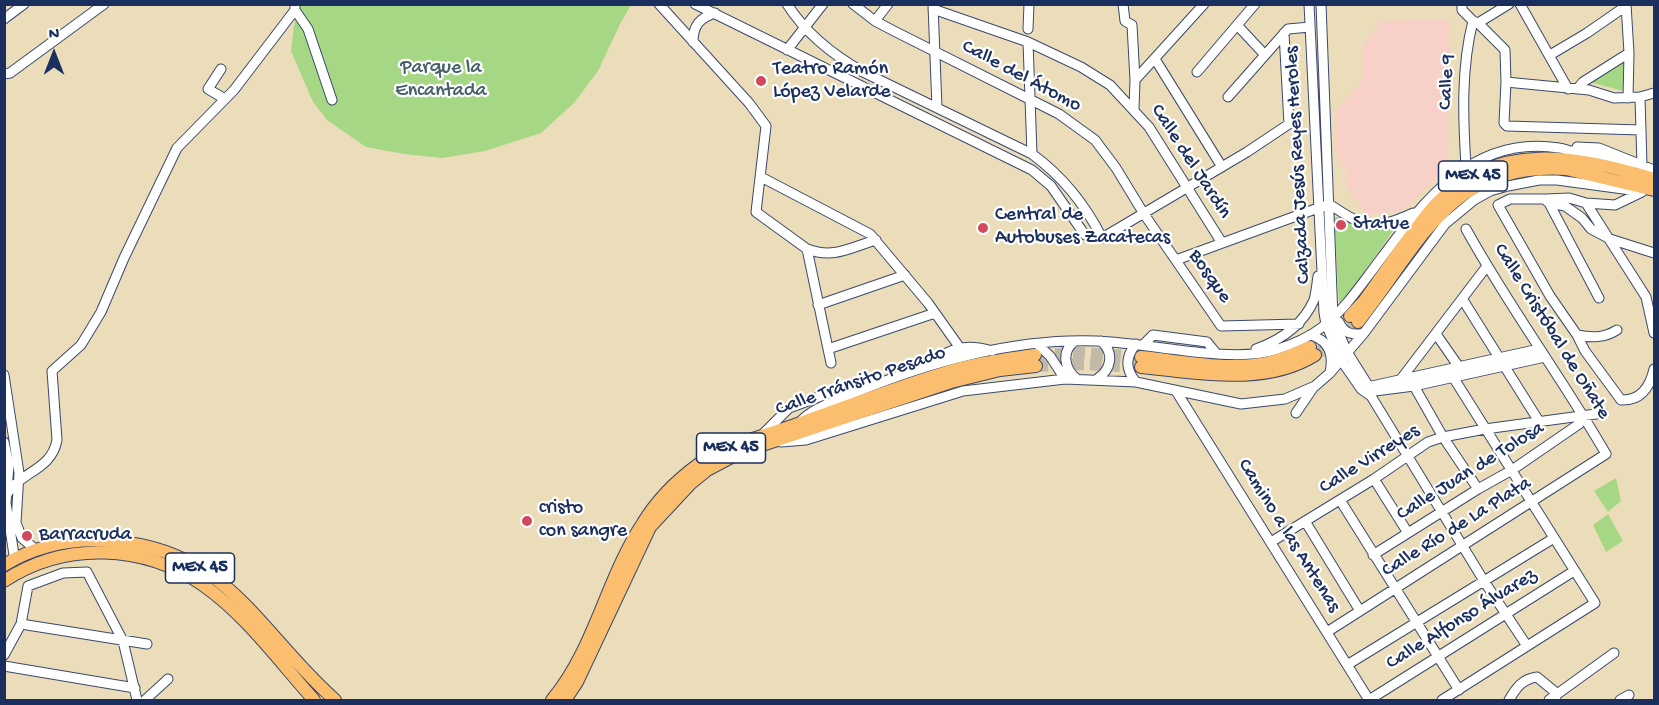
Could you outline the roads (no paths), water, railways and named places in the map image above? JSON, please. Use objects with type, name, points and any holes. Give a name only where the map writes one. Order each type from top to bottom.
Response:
[{"type":"main road","name":"MEX 45","points":[[1353,320],[1436,205],[1455,188],[1482,171],[1513,160],[1549,158],[1593,163],[1652,183]]},
{"type":"main road","points":[[1141,362],[1217,374],[1253,374],[1290,367],[1312,346]]},
{"type":"main road","name":"Calle Tránsito Pesado","points":[[565,700],[577,682],[650,527],[691,483],[707,470],[797,424],[875,395],[956,369],[1036,355]]},
{"type":"main road","name":"Calle Tránsito Pesado","points":[[552,700],[573,670],[631,542],[653,508],[673,486],[699,464],[712,456],[958,380],[1000,370],[1036,355]]},
{"type":"main road","name":"MEX 45","points":[[9,563],[36,550],[76,541],[111,541],[145,546],[187,561],[215,577],[235,594],[335,700]]},
{"type":"main road","name":"MEX 45","points":[[4,581],[39,563],[76,554],[114,553],[158,563],[189,577],[223,602],[314,700]]},
{"type":"street","points":[[4,19],[24,4]]},
{"type":"street","points":[[4,74],[10,73],[104,4]]},
{"type":"street","points":[[659,4],[749,103],[766,126],[756,212],[807,249],[820,254],[834,253],[876,240]]},
{"type":"street","points":[[695,4],[1032,170],[1051,186],[1085,235],[1102,238],[1186,189],[1289,124],[1284,33]]},
{"type":"street","points":[[787,4],[804,27],[838,57],[863,72],[1032,154],[1050,167],[1084,208],[1102,238]]},
{"type":"street","points":[[787,50],[824,4]]},
{"type":"street","name":"Calle del Átomo","points":[[852,4],[875,21],[1059,114],[1095,140],[1116,168],[1144,214]]},
{"type":"street","points":[[875,21],[888,4]]},
{"type":"street","points":[[1028,29],[1029,4]]},
{"type":"street","points":[[1191,4],[1191,18]]},
{"type":"street","points":[[1134,80],[1204,4]]},
{"type":"street","points":[[1197,72],[1256,4]]},
{"type":"street","name":"Calzada Jesús Reyes Heroles","points":[[1309,4],[1321,261],[1330,321]]},
{"type":"street","name":"Calzada Jesús Reyes Heroles","points":[[1321,4],[1329,204],[1330,321]]},
{"type":"street","points":[[1462,4],[1462,10],[1505,50],[1504,123],[1507,126],[1641,130]]},
{"type":"street","points":[[1520,4],[1573,89]]},
{"type":"street","points":[[1121,5],[1125,21],[1132,25],[1134,109]]},
{"type":"street","points":[[1550,55],[1587,33],[1626,5]]},
{"type":"street","points":[[1626,5],[1629,53],[1628,98]]},
{"type":"street","points":[[1475,22],[1504,6]]},
{"type":"street","points":[[6,496],[23,476],[45,464],[55,449],[57,440],[51,376],[54,368],[70,357],[81,345],[101,312],[124,258],[177,148],[225,99],[260,57],[295,7],[308,29],[332,100]]},
{"type":"street","points":[[933,7],[937,108]]},
{"type":"street","name":"Calle del Jardín","points":[[933,7],[1028,42],[1081,67],[1110,85],[1149,127],[1222,243]]},
{"type":"street","points":[[693,42],[694,30],[698,23],[706,16],[716,14]]},
{"type":"street","name":"Calle 9","points":[[1466,166],[1467,52],[1475,22]]},
{"type":"street","points":[[1237,25],[1265,55]]},
{"type":"street","points":[[1228,97],[1288,28],[1310,27]]},
{"type":"street","points":[[1028,42],[1032,154]]},
{"type":"street","points":[[1573,89],[1629,53]]},
{"type":"street","points":[[1155,59],[1222,167]]},
{"type":"street","points":[[221,69],[208,89],[225,99]]},
{"type":"street","points":[[1506,82],[1589,90],[1614,98],[1640,97],[1654,93]]},
{"type":"street","points":[[1640,97],[1642,166],[1652,183]]},
{"type":"street","points":[[910,111],[917,98]]},
{"type":"street","points":[[1559,148],[1601,157],[1627,166],[1652,183]]},
{"type":"street","points":[[1296,413],[1315,386],[1344,356],[1353,320],[1415,213],[1439,187],[1466,166],[1510,149],[1599,148],[1642,166]]},
{"type":"street","points":[[761,177],[870,234],[935,313],[960,348]]},
{"type":"street","points":[[1330,321],[1353,320],[1445,224],[1459,211],[1490,191],[1520,183],[1557,180],[1652,183]]},
{"type":"street","points":[[1652,183],[1615,205],[1586,203],[1569,198],[1547,201],[1510,199],[1498,205],[1550,296],[1577,335],[1585,351],[1621,400],[1632,400],[1647,389],[1654,369]]},
{"type":"street","points":[[1547,201],[1565,206],[1591,229],[1610,239],[1654,253]]},
{"type":"street","points":[[1547,201],[1599,298]]},
{"type":"street","points":[[1586,203],[1646,297],[1654,333]]},
{"type":"street","points":[[1329,204],[1355,220],[1375,226],[1388,224],[1415,213]]},
{"type":"street","name":"Calle del Jardín","points":[[1176,260],[1329,204]]},
{"type":"street","name":"Bosque","points":[[1144,214],[1221,326],[1299,324]]},
{"type":"street","name":"Calle Cristóbal de Oñate","points":[[1466,229],[1606,454]]},
{"type":"street","points":[[807,249],[831,363]]},
{"type":"street","points":[[1240,354],[1269,344],[1292,331],[1299,324],[1314,299],[1321,261]]},
{"type":"street","points":[[1401,379],[1487,266]]},
{"type":"street","points":[[818,305],[904,275]]},
{"type":"street","points":[[1463,300],[1540,423]]},
{"type":"street","points":[[828,349],[935,313]]},
{"type":"street","points":[[1352,368],[1359,345],[1353,320]]},
{"type":"street","points":[[1136,382],[1127,368],[1127,359],[1140,344],[1153,335],[1207,342],[1216,353],[1240,354],[1312,346],[1330,321]]},
{"type":"street","points":[[1330,321],[1344,356],[1527,646]]},
{"type":"street","points":[[1577,335],[1590,338],[1606,336],[1617,330]]},
{"type":"street","points":[[1436,334],[1459,367]]},
{"type":"street","points":[[1312,346],[1318,337],[1330,348],[1332,356],[1330,373]]},
{"type":"street","points":[[1036,355],[1076,341],[1140,344]]},
{"type":"street","points":[[1076,341],[1070,345],[1065,357],[1068,369],[1077,379]]},
{"type":"street","points":[[1097,379],[1102,376],[1110,364],[1109,351],[1101,341]]},
{"type":"street","points":[[909,374],[936,358],[960,348],[980,346],[993,351],[1050,356],[1065,379]]},
{"type":"street","points":[[797,424],[807,413],[876,384],[993,351]]},
{"type":"street","points":[[1367,391],[1414,386],[1542,353]]},
{"type":"street","points":[[1367,391],[1401,379],[1459,367],[1502,362]]},
{"type":"street","points":[[1330,373],[1352,368]]},
{"type":"street","points":[[4,375],[8,430],[17,460],[16,523],[22,538],[36,550]]},
{"type":"street","points":[[1442,700],[1595,603],[1453,377]]},
{"type":"street","points":[[766,439],[806,440],[963,391],[1065,379],[1136,382],[1241,404],[1285,399],[1315,386]]},
{"type":"street","points":[[766,439],[789,408],[851,385],[876,384]]},
{"type":"street","points":[[1414,386],[1443,437],[1478,489]]},
{"type":"street","name":"Camino a las Antenas","points":[[1176,391],[1369,700]]},
{"type":"street","name":"Calle Virreyes","points":[[1271,542],[1374,479],[1428,442],[1485,429],[1603,413]]},
{"type":"street","name":"Calle Juan de Tolosa","points":[[1373,555],[1512,470],[1580,424],[1584,417]]},
{"type":"street","points":[[4,442],[9,465],[6,496],[10,529],[9,563]]},
{"type":"street","name":"Calle Río de La Plata","points":[[1327,632],[1606,454]]},
{"type":"street","points":[[1374,479],[1408,533]]},
{"type":"street","points":[[1340,500],[1459,690]]},
{"type":"street","points":[[1305,521],[1360,610]]},
{"type":"street","points":[[1347,665],[1554,538]]},
{"type":"street","name":"Calle Alfonso Álvarez","points":[[1369,700],[1574,571]]},
{"type":"street","points":[[4,655],[21,624],[28,586],[63,573],[87,572],[123,641],[137,700]]},
{"type":"street","points":[[21,624],[147,644]]},
{"type":"street","points":[[1553,699],[1614,653]]},
{"type":"street","points":[[4,666],[135,688]]},
{"type":"street","points":[[1509,700],[1518,686],[1528,678],[1537,677],[1554,691],[1553,699]]},
{"type":"street","points":[[145,700],[168,679]]},
{"type":"tunnel","points":[[1315,355],[1358,322]]},
{"type":"tunnel","points":[[1037,355],[1080,353],[1141,357]]},
{"type":"tunnel","points":[[1036,366],[1079,364],[1141,367]]},
{"type":"place","name":"Teatro Ramón López Velarde","points":[[761,81]]},
{"type":"place","name":"Statue","points":[[1341,225]]},
{"type":"place","name":"Central de Autobuses Zacatecas","points":[[983,228]]},
{"type":"place","name":"cristo con sangre","points":[[527,521]]},
{"type":"place","name":"Barracruda","points":[[27,536]]},
{"type":"park label","name":"Parque la Encantada","points":[[441,80]]}]
